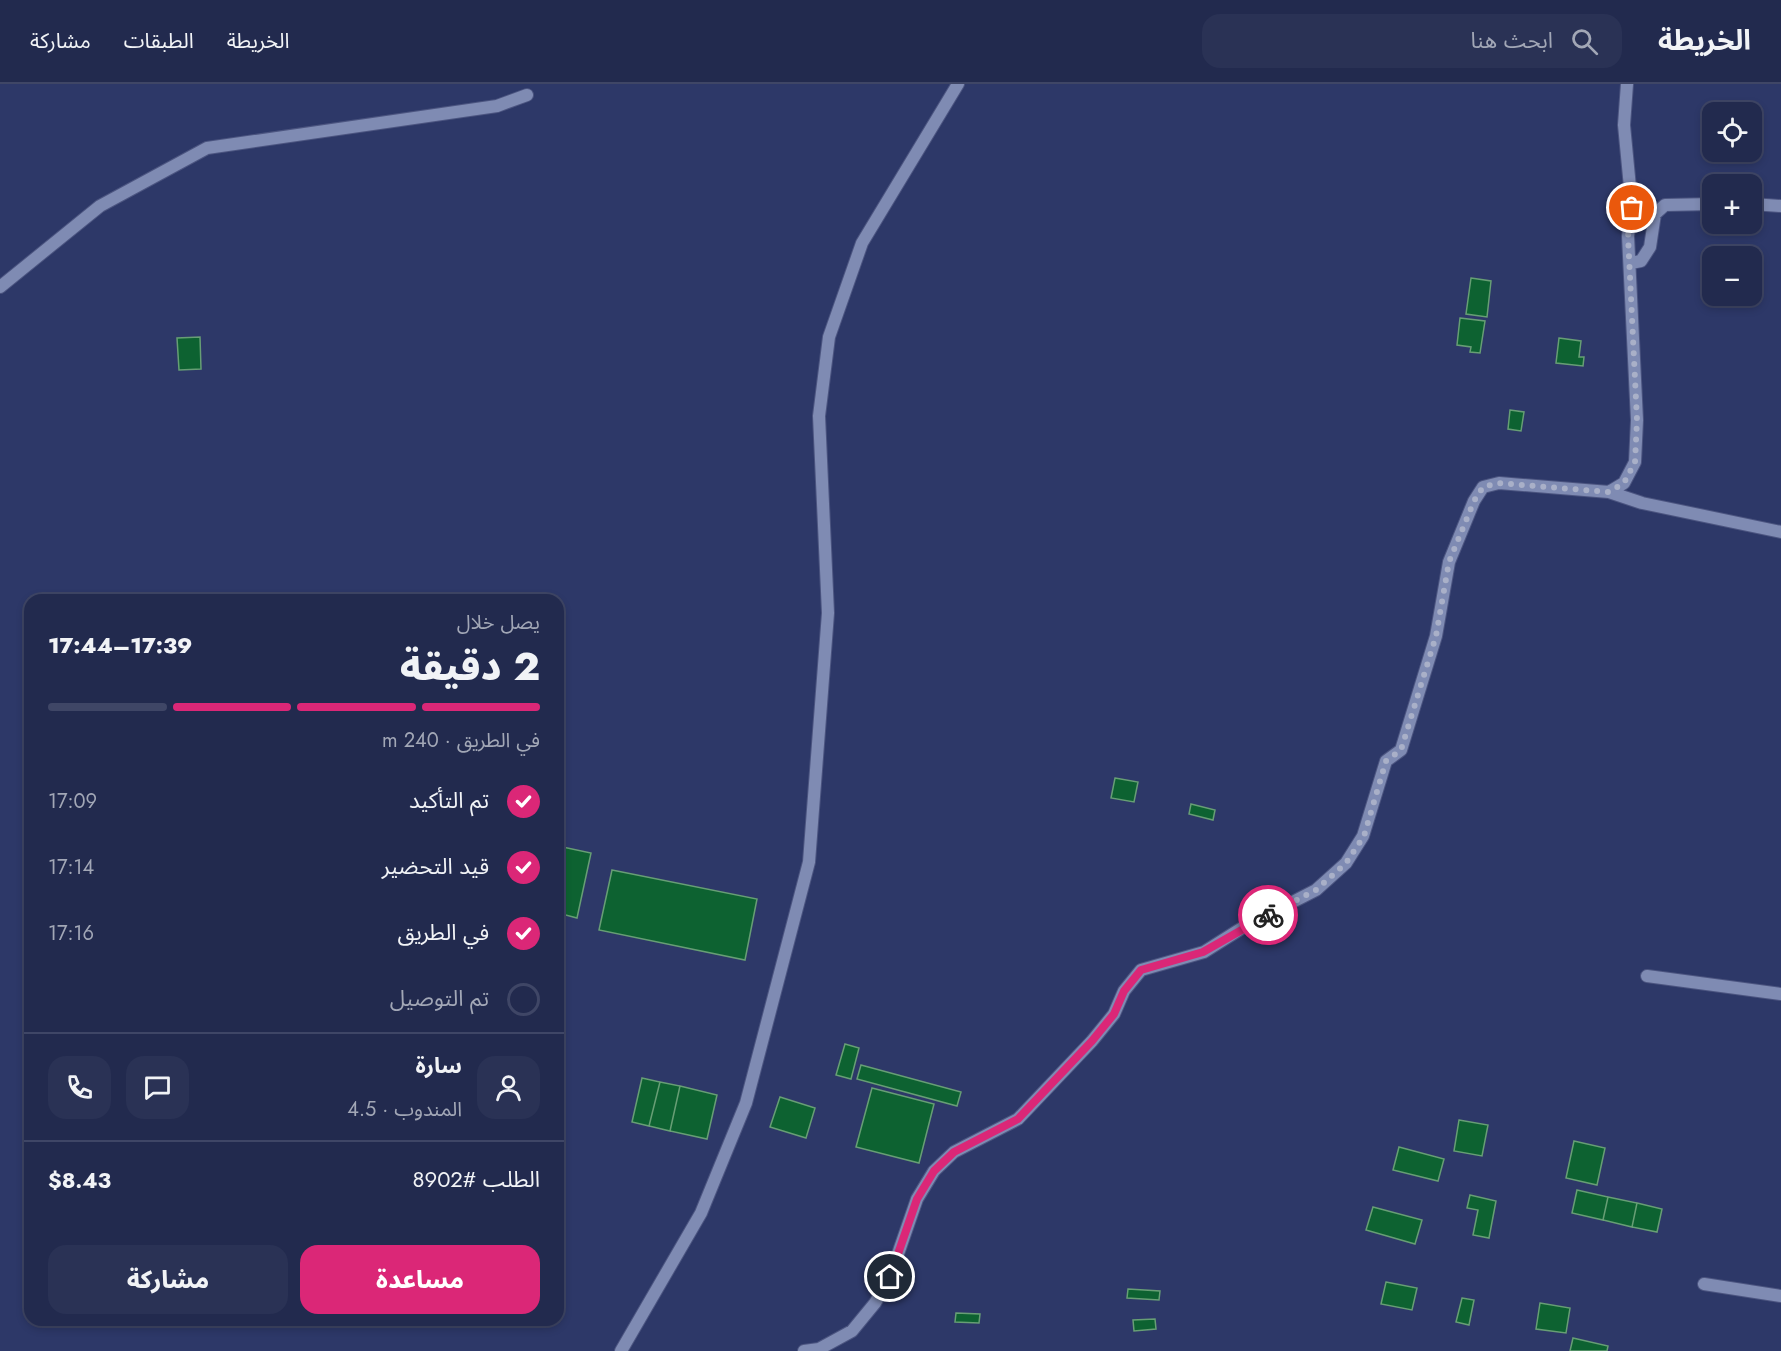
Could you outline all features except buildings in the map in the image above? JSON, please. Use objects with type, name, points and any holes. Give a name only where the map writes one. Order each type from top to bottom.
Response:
[{"type":"street","points":[[621,1351],[701,1213],[746,1103],[808,862],[828,613],[819,416],[829,337],[862,243],[958,84]]},
{"type":"street","points":[[1609,492],[1624,483],[1635,462],[1637,420],[1628,236],[1632,208],[1624,125],[1627,84]]},
{"type":"street","points":[[0,287],[100,206],[207,148],[497,106],[527,94]]},
{"type":"street","points":[[1631,263],[1641,261],[1650,247],[1655,214],[1665,205],[1702,204]]},
{"type":"street","points":[[1762,205],[1781,206]]},
{"type":"street","points":[[804,1351],[819,1348],[852,1331],[875,1303],[890,1277],[917,1199],[934,1171],[954,1152],[1018,1119],[1092,1041],[1114,1014],[1124,991],[1141,970],[1203,952],[1242,928],[1316,890],[1346,863],[1364,836],[1386,761],[1401,750],[1436,636],[1449,562],[1474,501],[1483,487],[1498,483],[1609,492],[1642,502],[1781,532]]},
{"type":"street","points":[[1647,976],[1781,994]]},
{"type":"street","points":[[1704,1284],[1781,1296]]},
{"type":"way so far","points":[[1268,915],[1316,890],[1346,863],[1364,836],[1377,797],[1379,778],[1386,761],[1401,750],[1436,636],[1449,562],[1474,501],[1483,487],[1498,483],[1609,492],[1624,483],[1635,462],[1637,420],[1628,236],[1632,208]]},
{"type":"route","points":[[890,1277],[917,1199],[934,1171],[954,1152],[1018,1119],[1092,1041],[1114,1014],[1124,991],[1141,970],[1203,952],[1268,915]]}]
